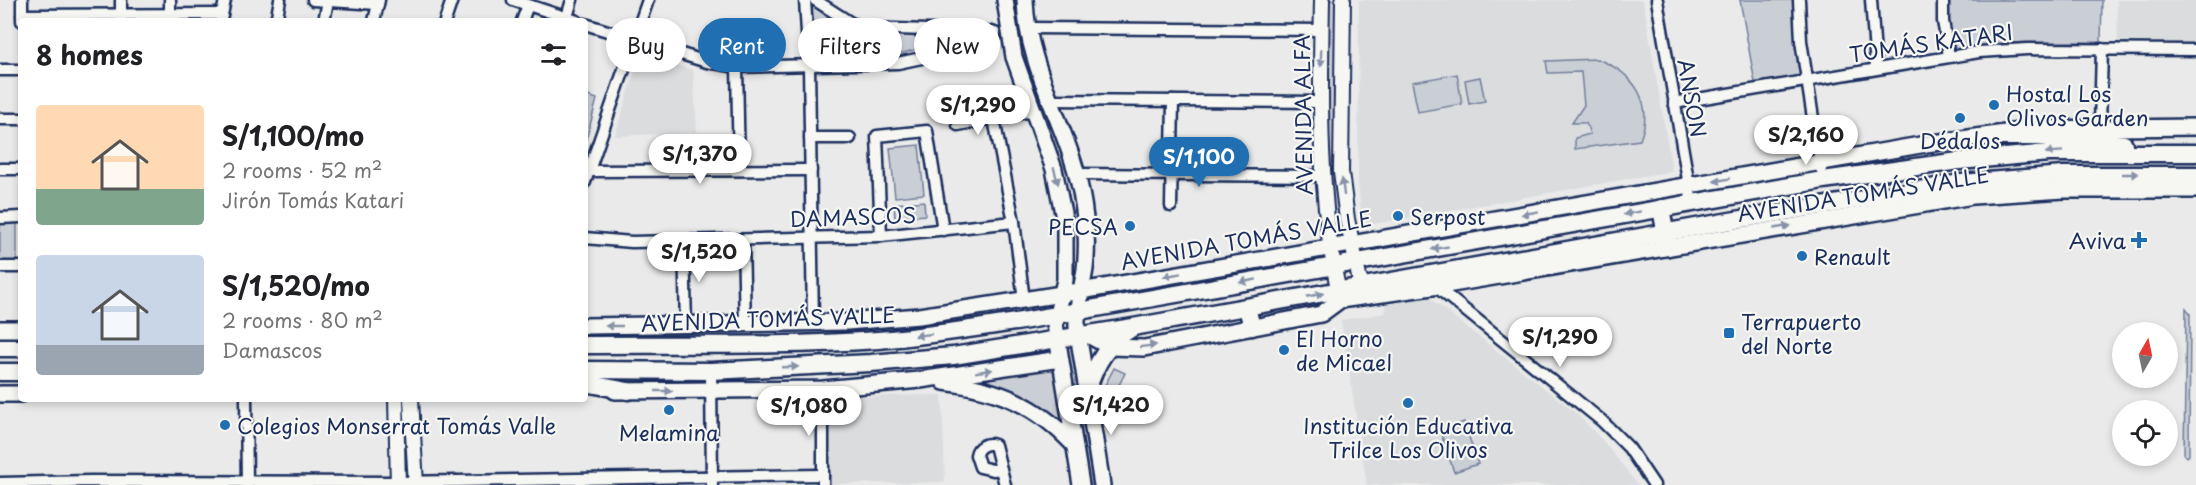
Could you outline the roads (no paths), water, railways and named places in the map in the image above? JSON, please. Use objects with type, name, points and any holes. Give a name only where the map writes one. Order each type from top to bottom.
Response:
[{"type":"main road","points":[[1005,0],[1002,30],[1054,169],[1065,223],[1066,261],[1063,293],[1056,314],[1056,339],[1081,485]]},
{"type":"main road","points":[[1025,0],[1027,28],[1049,100],[1077,174],[1086,224],[1081,291],[1076,310],[1082,334],[1087,392],[1102,485]]},
{"type":"main road","name":"AVENIDA TOMÁS VALLE","points":[[588,326],[745,325],[919,316],[1081,291],[1820,162],[2034,129],[2100,126],[2196,127]]},
{"type":"main road","points":[[1983,137],[2101,140],[2175,153]]},
{"type":"main road","name":"AVENIDA TOMÁS VALLE","points":[[588,345],[878,340],[978,328],[1823,180],[1959,161],[2049,153],[2196,153]]},
{"type":"main road","name":"AVENIDA TOMÁS VALLE","points":[[588,370],[711,370],[910,360],[1339,296],[1667,239],[1868,197],[2005,179],[2063,175],[2196,175]]},
{"type":"main road","points":[[2169,175],[2196,189]]},
{"type":"main road","points":[[1979,195],[2005,179]]},
{"type":"main road","name":"AVENIDA TOMÁS VALLE","points":[[1432,280],[1583,246],[1667,239],[1979,195],[2064,190],[2196,189]]},
{"type":"main road","points":[[1868,197],[1898,207]]},
{"type":"main road","points":[[1661,208],[1667,239]]},
{"type":"main road","points":[[1579,223],[1583,246]]},
{"type":"main road","name":"AVENIDA TOMÁS VALLE","points":[[1082,334],[1110,347],[1144,348],[1321,314],[1339,296]]},
{"type":"main road","points":[[1247,308],[1252,327]]},
{"type":"main road","points":[[1087,392],[1096,368],[1110,347],[1133,327]]},
{"type":"main road","points":[[0,329],[18,329]]},
{"type":"main road","points":[[0,348],[18,348]]},
{"type":"main road","points":[[588,390],[823,389],[921,380],[1060,360]]},
{"type":"main road","points":[[0,372],[18,372]]},
{"type":"main road","points":[[921,380],[990,391],[1024,404],[1058,427],[1074,446]]},
{"type":"main road","points":[[588,384],[628,391]]},
{"type":"main road","points":[[0,394],[18,394]]},
{"type":"street","points":[[22,0],[22,18],[170,15],[221,18],[225,0]]},
{"type":"street","points":[[121,0],[122,17]]},
{"type":"street","points":[[170,0],[170,15]]},
{"type":"street","points":[[277,18],[280,0]]},
{"type":"street","points":[[313,0],[378,2],[375,18]]},
{"type":"street","points":[[446,18],[452,0]]},
{"type":"street","points":[[513,0],[569,18]]},
{"type":"street","points":[[572,0],[572,18]]},
{"type":"street","points":[[642,18],[648,0]]},
{"type":"street","points":[[805,0],[806,18]]},
{"type":"street","points":[[814,0],[843,19],[863,28],[1002,30]]},
{"type":"street","name":"AVENIDA ALFA","points":[[1322,0],[1322,176],[1330,247],[1339,296]]},
{"type":"street","name":"AVENIDA ALFA","points":[[1343,0],[1341,172],[1362,291]]},
{"type":"street","name":"ANSON","points":[[1657,0],[1692,203]]},
{"type":"street","points":[[1799,0],[1806,80],[1823,180]]},
{"type":"street","points":[[1871,0],[1876,68]]},
{"type":"street","points":[[1944,0],[1943,21],[1949,56]]},
{"type":"street","points":[[325,18],[328,1]]},
{"type":"street","points":[[523,18],[528,5]]},
{"type":"street","points":[[588,25],[606,31]]},
{"type":"street","points":[[1027,28],[1322,30]]},
{"type":"street","points":[[902,62],[914,61],[1002,30]]},
{"type":"street","name":"TOMÁS KATARI","points":[[1674,103],[1949,56],[2027,49],[2196,50]]},
{"type":"street","points":[[2100,126],[2102,49]]},
{"type":"street","points":[[0,70],[18,70]]},
{"type":"street","points":[[588,173],[623,72]]},
{"type":"street","points":[[737,72],[739,170]]},
{"type":"street","points":[[809,72],[813,322]]},
{"type":"street","points":[[1049,100],[1321,102]]},
{"type":"street","points":[[1172,206],[1173,101]]},
{"type":"street","points":[[958,125],[1032,111]]},
{"type":"street","points":[[0,119],[18,119]]},
{"type":"street","points":[[994,119],[1014,222],[1024,300]]},
{"type":"street","points":[[881,236],[877,136],[927,131],[944,230]]},
{"type":"street","points":[[810,138],[850,138]]},
{"type":"street","points":[[0,169],[18,169]]},
{"type":"street","points":[[588,176],[739,170],[811,170]]},
{"type":"street","points":[[1077,174],[1322,176]]},
{"type":"street","points":[[0,218],[18,218]]},
{"type":"street","name":"DAMASCOS","points":[[588,238],[684,241],[881,236],[1014,222]]},
{"type":"street","points":[[743,240],[745,325]]},
{"type":"street","points":[[684,241],[686,326]]},
{"type":"street","points":[[0,267],[18,267]]},
{"type":"street","points":[[1432,280],[1602,421],[1629,448],[1654,485]]},
{"type":"street","points":[[711,370],[712,480]]},
{"type":"street","points":[[0,483],[416,484],[824,480],[823,389]]},
{"type":"street","points":[[246,402],[247,483]]},
{"type":"street","points":[[396,402],[398,484]]},
{"type":"street","points":[[411,402],[416,484]]},
{"type":"street","points":[[1001,469],[1005,485]]},
{"type":"place","name":"Hostal Los Olivos Garden","points":[[1994,105]]},
{"type":"place","name":"Dédalos","points":[[1960,118]]},
{"type":"place","name":"Serpost","points":[[1398,216]]},
{"type":"place","name":"PECSA","points":[[1130,226]]},
{"type":"place","name":"Aviva","points":[[2139,240]]},
{"type":"place","name":"Renault","points":[[1802,256]]},
{"type":"place","name":"Terrapuerto del Norte","points":[[1729,333]]},
{"type":"place","name":"El Horno de Micael","points":[[1284,350]]},
{"type":"place","name":"Institución Educativa Trilce Los Olivos","points":[[1408,403]]},
{"type":"place","name":"Melamina","points":[[669,410]]},
{"type":"place","name":"Colegios Monserrat Tomás Valle","points":[[225,425]]}]
